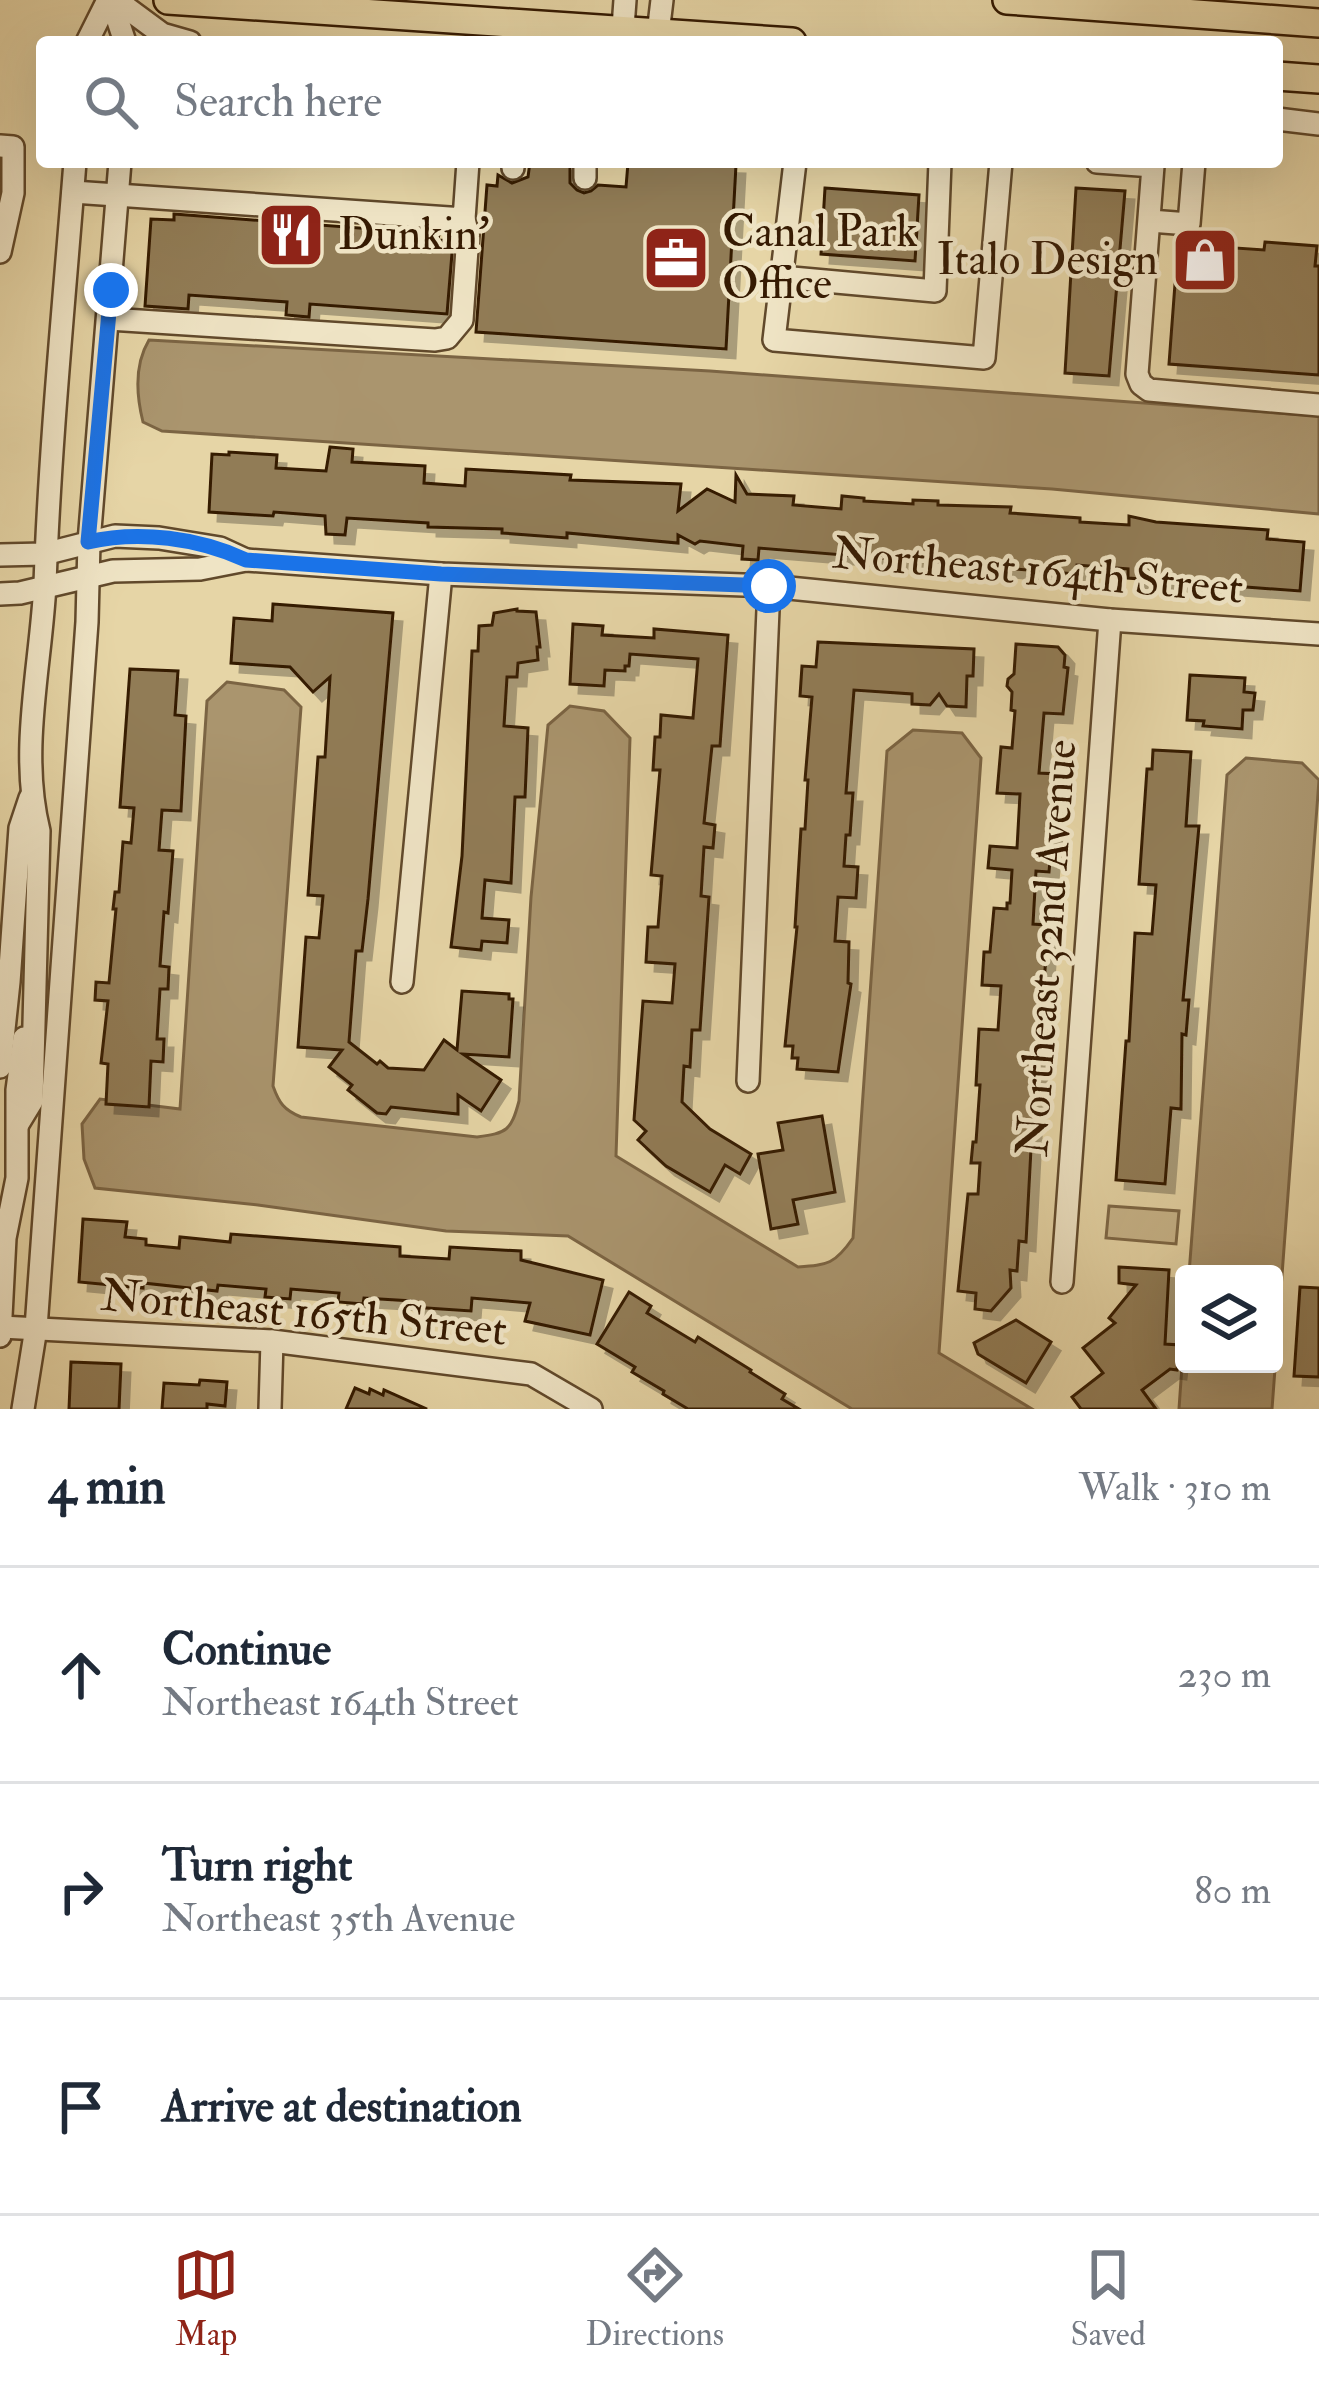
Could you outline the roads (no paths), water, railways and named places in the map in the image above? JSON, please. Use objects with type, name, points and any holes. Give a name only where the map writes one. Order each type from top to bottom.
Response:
[{"type":"main road","points":[[168,0],[610,36]]},
{"type":"main road","points":[[1007,0],[1319,23]]},
{"type":"main road","points":[[1283,77],[1319,80]]},
{"type":"street","points":[[91,36],[112,0]]},
{"type":"street","points":[[112,0],[123,36]]},
{"type":"street","points":[[112,0],[169,36]]},
{"type":"street","points":[[622,36],[625,0]]},
{"type":"street","points":[[658,36],[662,0]]},
{"type":"street","points":[[1283,120],[1319,124]]},
{"type":"street","points":[[0,146],[13,147],[13,193],[0,252]]},
{"type":"street","points":[[0,1067],[20,829],[30,797],[75,168]]},
{"type":"street","points":[[23,1409],[36,1328],[87,622],[88,542],[120,168]]},
{"type":"street","points":[[109,319],[447,338],[462,320],[468,168]]},
{"type":"street","points":[[794,168],[774,340],[984,358],[1000,168]]},
{"type":"street","points":[[781,277],[935,290],[940,168]]},
{"type":"street","points":[[1153,168],[1141,384],[1149,390],[1319,405]]},
{"type":"street","points":[[1150,220],[1189,224],[1194,168]]},
{"type":"street","points":[[73,192],[464,219]]},
{"type":"street","name":"Northeast 164th Street","points":[[0,554],[44,554],[116,536],[220,548],[246,560]]},
{"type":"street","name":"Northeast 164th Street","points":[[0,594],[113,571],[200,569],[246,560],[441,574],[769,586],[1110,620],[1319,634]]},
{"type":"street","points":[[402,982],[441,574]]},
{"type":"street","points":[[748,1081],[769,586]]},
{"type":"street","name":"Northeast 32nd Avenue","points":[[1063,1282],[1110,620]]},
{"type":"street","points":[[0,1336],[18,1124],[32,1100],[39,831],[30,797]]},
{"type":"street","points":[[5,982],[60,981]]},
{"type":"street","points":[[0,1207],[5,1235]]},
{"type":"street","name":"Northeast 165th Street","points":[[1,1327],[272,1341],[531,1374],[591,1409]]},
{"type":"street","points":[[269,1409],[272,1341]]},
{"type":"place","name":"Dunkin'","points":[[291,235]]},
{"type":"place","name":"Canal Park Office","points":[[676,258]]},
{"type":"place","name":"Italo Design","points":[[1205,260]]}]
